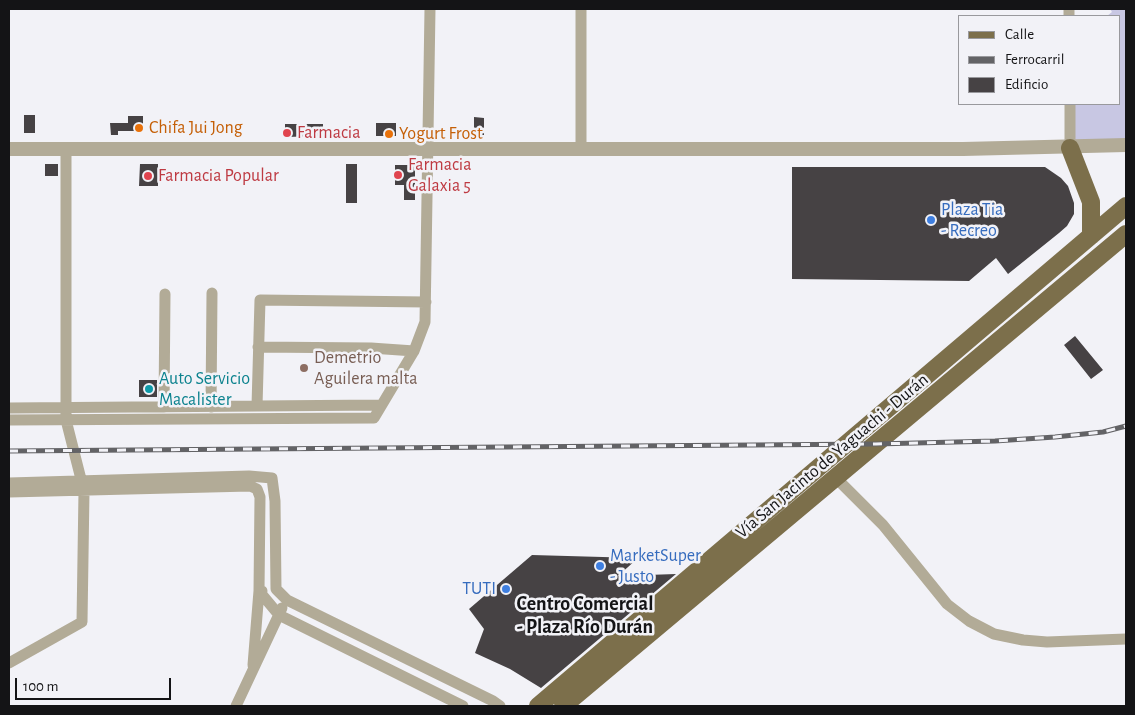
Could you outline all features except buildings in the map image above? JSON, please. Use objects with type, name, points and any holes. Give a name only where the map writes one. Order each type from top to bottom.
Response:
[{"type":"main road","points":[[1070,148],[1091,202],[1091,236]]},
{"type":"main road","name":"Vía San Jacinto de Yaguachi - Durán","points":[[538,706],[1126,206]]},
{"type":"main road","name":"Vía San Jacinto de Yaguachi - Durán","points":[[563,706],[1126,234]]},
{"type":"street","points":[[9,420],[374,418],[414,351],[425,322],[430,9]]},
{"type":"street","points":[[581,9],[581,149]]},
{"type":"street","points":[[1070,105],[1070,148]]},
{"type":"street","points":[[9,149],[1070,148],[1126,145]]},
{"type":"street","points":[[9,663],[82,622],[83,486],[66,420],[66,149]]},
{"type":"street","points":[[211,407],[212,293]]},
{"type":"street","points":[[164,407],[165,294]]},
{"type":"street","points":[[257,406],[260,300],[426,302]]},
{"type":"street","points":[[258,347],[414,351]]},
{"type":"street","points":[[9,408],[381,405]]},
{"type":"street","points":[[9,492],[249,476],[272,478],[275,502],[276,589],[287,600],[493,704]]},
{"type":"street","points":[[836,478],[883,525],[947,604],[969,621],[994,634],[1023,640],[1048,642],[1126,639]]},
{"type":"street","points":[[9,483],[83,486],[250,486],[257,489],[260,497],[259,591],[253,671]]},
{"type":"street","points":[[259,591],[276,589]]},
{"type":"street","points":[[259,591],[279,615],[463,706]]},
{"type":"street","points":[[236,706],[287,600]]},
{"type":"shaded area","points":[[1110,9],[1126,9],[1126,145],[1070,146],[1070,105],[1120,105],[1120,15],[1108,15],[1112,12]]},
{"type":"railway","points":[[9,451],[876,444],[995,441],[1055,437],[1103,432],[1126,426]]},
{"type":"place","name":"Chifa Jui Jong","points":[[139,128]]},
{"type":"place","name":"Farmacia","points":[[287,133]]},
{"type":"place","name":"Yogurt Frost","points":[[389,134]]},
{"type":"place","name":"Farmacia Galaxia 5","points":[[398,175]]},
{"type":"place","name":"Farmacia Popular","points":[[148,176]]},
{"type":"place","name":"Plaza Tia - Recreo","points":[[931,220]]},
{"type":"place","name":"Demetrio Aguilera malta","points":[[304,368]]},
{"type":"place","name":"Auto Servicio Macalister","points":[[149,389]]},
{"type":"place","name":"MarketSuper - Justo","points":[[600,566]]},
{"type":"place","name":"TUTI","points":[[506,589]]},
{"type":"district","name":"Centro Comercial - Plaza Río Durán","points":[[585,616]]}]
